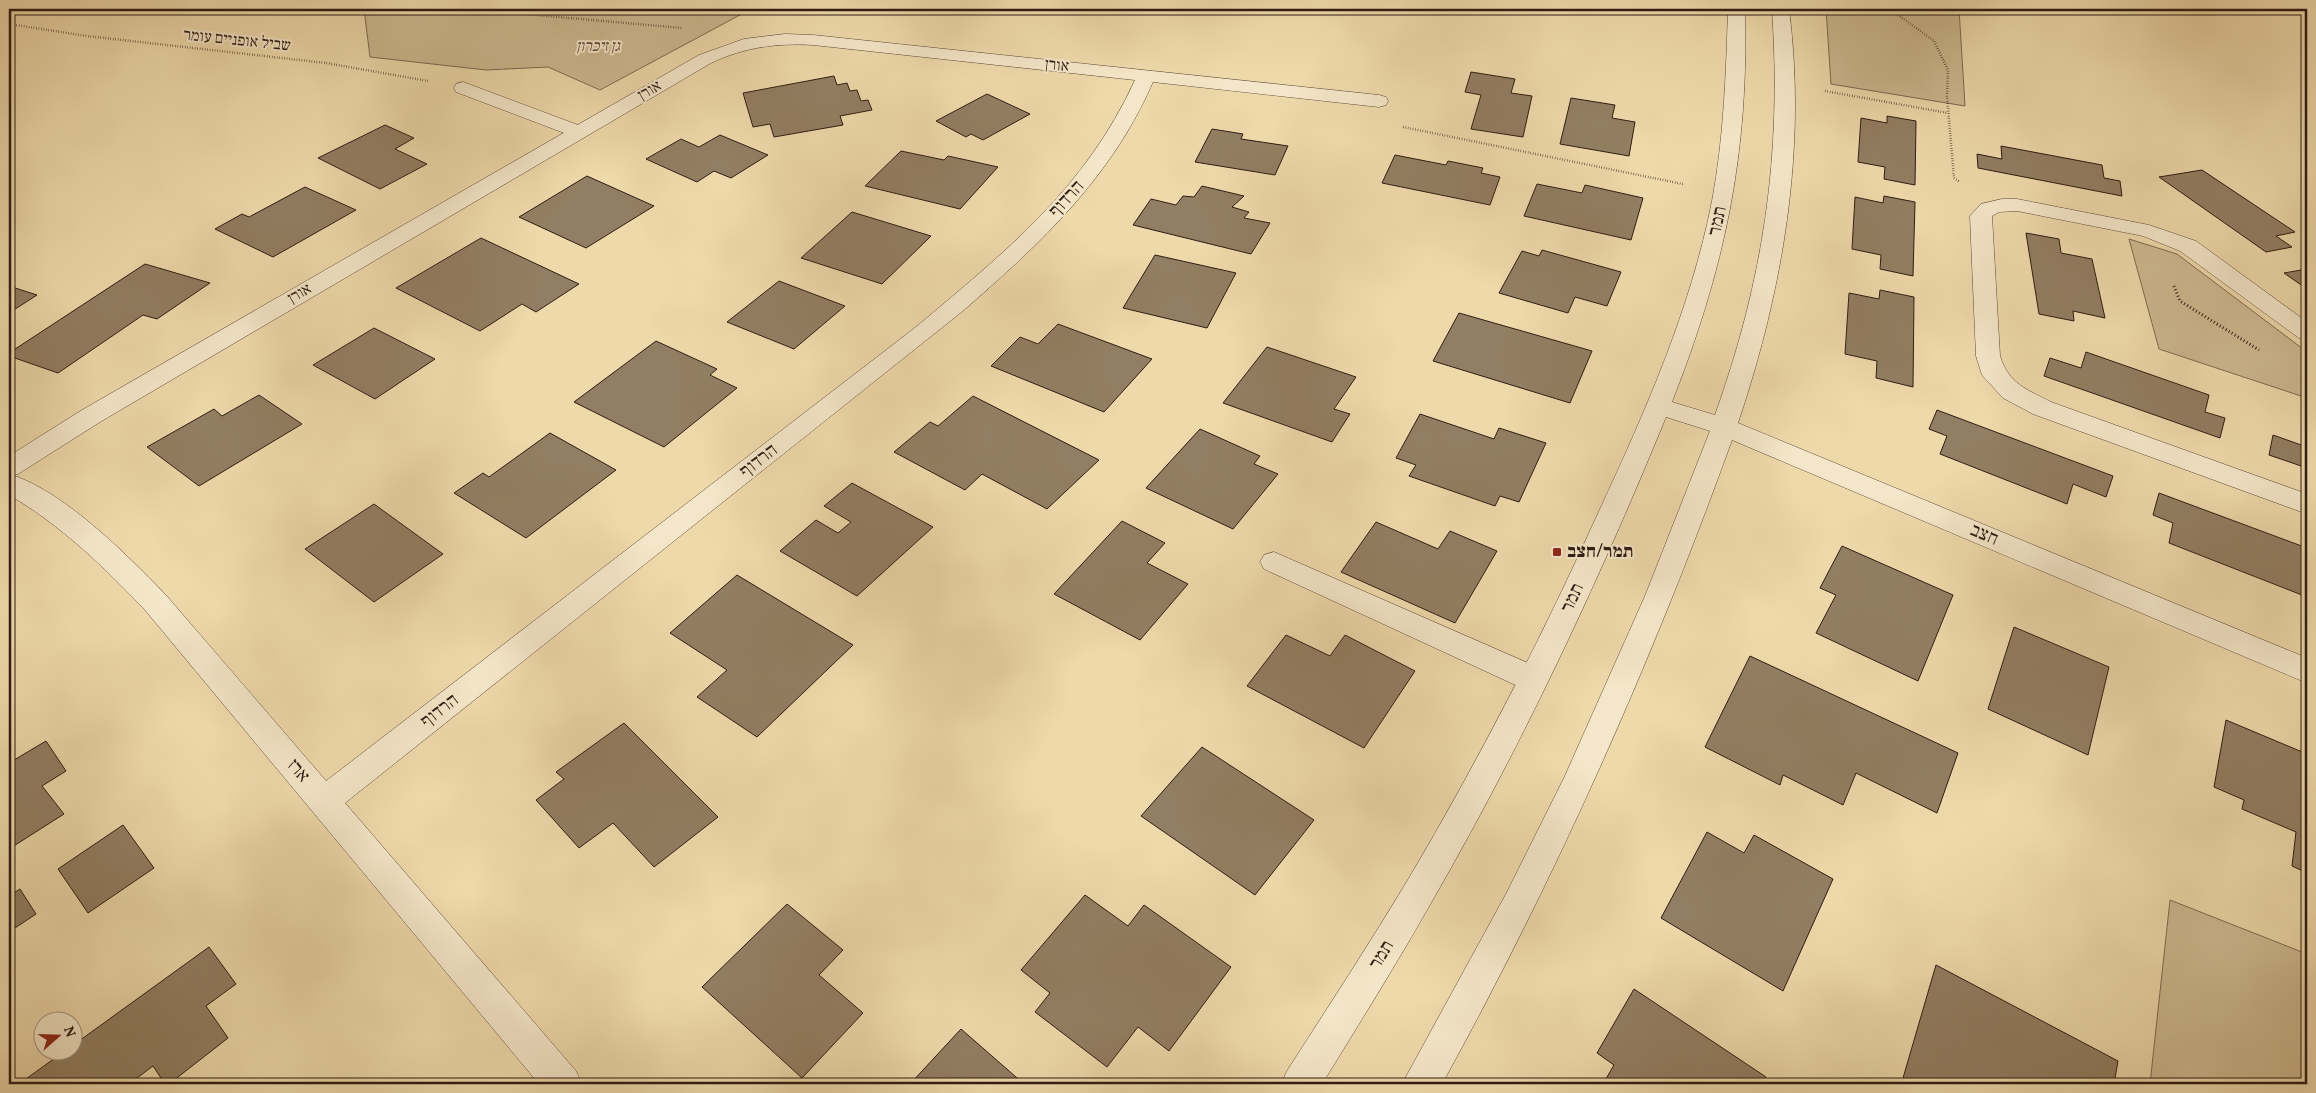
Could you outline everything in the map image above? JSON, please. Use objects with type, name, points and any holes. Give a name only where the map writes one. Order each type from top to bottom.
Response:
[{"type":"street","name":"תמר","points":[[1300,1084],[1370,974],[1436,864],[1489,767],[1572,601],[1659,406],[1690,324],[1706,272],[1723,192],[1734,111],[1736,9]]},
{"type":"street","points":[[1421,1084],[1516,910],[1571,796],[1645,630],[1724,427],[1752,341],[1767,278],[1783,167],[1786,84],[1781,9]]},
{"type":"street","name":"אורן","points":[[9,468],[91,416],[579,132],[711,56],[743,43],[763,40],[813,40],[1379,101]]},
{"type":"street","name":"הרדוף","points":[[324,802],[916,338],[964,298],[1037,231],[1097,166],[1119,134],[1136,104],[1146,76]]},
{"type":"street","points":[[463,88],[579,132]]},
{"type":"street","points":[[2307,333],[2208,258],[2179,242],[2149,231],[2017,205],[2000,204],[1985,210],[1981,216],[1988,356],[1994,376],[2012,392],[2042,408],[2307,504]]},
{"type":"street","name":"חצב","points":[[1659,406],[1724,427],[2307,670]]},
{"type":"street","name":"ארז","points":[[9,483],[23,490],[69,522],[113,559],[161,610],[563,1084]]},
{"type":"street","points":[[1274,562],[1533,679]]},
{"type":"path","points":[[469,9],[682,28]]},
{"type":"path","points":[[1890,9],[1934,41],[1948,70],[1948,113],[1954,178],[2000,204]]},
{"type":"path","name":"שביל אופניים עומר","points":[[9,24],[87,36],[326,63],[463,88]]},
{"type":"path","points":[[1786,84],[1948,113]]},
{"type":"path","points":[[1379,101],[1402,127],[1723,192]]},
{"type":"green space","name":"גן זיכרון","points":[[364,9],[751,9],[600,90],[548,67],[486,70],[370,57]]},
{"type":"green space","points":[[1826,9],[1959,9],[1965,106],[1831,84]]},
{"type":"green space","points":[[2129,239],[2177,254],[2307,352],[2307,398],[2159,349]]},
{"type":"green space","points":[[2170,900],[2307,954],[2307,1084],[2150,1084]]},
{"type":"building","points":[[1471,72],[1515,79],[1511,93],[1532,96],[1523,137],[1471,129],[1481,95],[1465,92]]},
{"type":"building","points":[[834,76],[837,85],[847,83],[850,91],[857,90],[861,101],[868,100],[872,110],[840,116],[843,125],[774,137],[770,124],[753,127],[743,93]]},
{"type":"building","points":[[987,94],[1030,114],[983,140],[971,134],[966,137],[936,121]]},
{"type":"building","points":[[1571,98],[1615,105],[1612,118],[1635,122],[1629,156],[1560,144]]},
{"type":"building","points":[[1887,116],[1916,121],[1915,185],[1884,179],[1885,167],[1858,162],[1861,118],[1887,123]]},
{"type":"building","points":[[385,125],[414,138],[395,149],[427,164],[380,189],[318,158]]},
{"type":"building","points":[[1212,129],[1243,134],[1241,139],[1288,146],[1275,175],[1195,162]]},
{"type":"building","points":[[720,135],[768,155],[731,178],[714,171],[697,182],[646,159],[681,139],[699,147]]},
{"type":"building","points":[[2001,146],[2102,165],[2104,178],[2120,181],[2122,196],[1978,168],[1977,154],[2002,159]]},
{"type":"building","points":[[901,151],[944,160],[948,156],[998,167],[960,209],[865,186]]},
{"type":"building","points":[[1395,155],[1446,165],[1448,161],[1483,168],[1481,173],[1500,177],[1490,205],[1382,183]]},
{"type":"building","points":[[2202,170],[2295,232],[2276,236],[2292,247],[2266,252],[2159,177]]},
{"type":"building","points":[[587,176],[654,206],[586,248],[519,217]]},
{"type":"building","points":[[1537,184],[1582,193],[1585,185],[1643,198],[1631,240],[1524,216]]},
{"type":"building","points":[[1202,186],[1244,196],[1232,207],[1249,212],[1244,218],[1270,223],[1251,254],[1133,225],[1151,199],[1176,205],[1183,196],[1194,197]]},
{"type":"building","points":[[305,187],[356,210],[273,257],[215,229],[242,214],[249,217]]},
{"type":"building","points":[[1884,196],[1915,202],[1913,276],[1880,269],[1881,255],[1852,249],[1855,197],[1883,203]]},
{"type":"building","points":[[852,212],[931,236],[882,284],[801,258]]},
{"type":"building","points":[[2026,233],[2059,239],[2061,253],[2092,259],[2105,318],[2073,311],[2074,321],[2039,314]]},
{"type":"building","points":[[481,238],[579,284],[536,312],[522,304],[480,331],[396,288]]},
{"type":"building","points":[[1542,250],[1621,272],[1607,306],[1575,297],[1568,313],[1499,293],[1522,251],[1539,256]]},
{"type":"building","points":[[1155,255],[1236,273],[1207,328],[1123,308]]},
{"type":"building","points":[[145,264],[210,283],[157,319],[143,315],[58,373],[9,356],[9,353]]},
{"type":"building","points":[[2307,269],[2307,289],[2284,273]]},
{"type":"building","points":[[779,281],[845,306],[794,349],[727,322]]},
{"type":"building","points":[[9,286],[37,295],[9,313]]},
{"type":"building","points":[[1880,290],[1914,297],[1913,387],[1876,378],[1877,361],[1845,354],[1849,293],[1879,299]]},
{"type":"building","points":[[1459,313],[1592,351],[1570,403],[1433,361]]},
{"type":"building","points":[[1058,324],[1152,359],[1104,412],[991,366],[1020,337],[1038,344]]},
{"type":"building","points":[[374,328],[435,359],[375,399],[313,365]]},
{"type":"building","points":[[656,341],[717,369],[710,375],[737,388],[664,447],[574,402]]},
{"type":"building","points":[[1267,347],[1356,377],[1334,409],[1350,414],[1332,442],[1223,403]]},
{"type":"building","points":[[2086,352],[2209,395],[2205,412],[2225,418],[2220,438],[2044,376],[2050,358],[2081,368]]},
{"type":"building","points":[[259,395],[302,424],[199,486],[147,447],[214,409],[222,416]]},
{"type":"building","points":[[973,396],[1099,460],[1047,509],[982,474],[965,490],[894,452],[930,422],[938,426]]},
{"type":"building","points":[[1937,410],[2113,476],[2106,497],[2073,484],[2067,504],[1940,454],[1947,436],[1929,429]]},
{"type":"building","points":[[1420,414],[1494,439],[1499,428],[1546,443],[1519,502],[1500,496],[1495,506],[1409,476],[1416,465],[1396,458]]},
{"type":"building","points":[[1200,429],[1260,456],[1254,464],[1278,474],[1233,529],[1146,488]]},
{"type":"building","points":[[550,433],[616,470],[526,538],[454,493],[483,473],[489,477]]},
{"type":"building","points":[[2273,435],[2307,447],[2307,468],[2269,455]]},
{"type":"building","points":[[852,483],[933,527],[857,596],[780,551],[816,520],[838,533],[851,522],[824,506]]},
{"type":"building","points":[[2159,493],[2307,548],[2307,597],[2169,543],[2173,523],[2153,515]]},
{"type":"building","points":[[374,504],[443,554],[374,602],[305,549]]},
{"type":"building","points":[[1122,521],[1165,543],[1147,563],[1188,584],[1140,640],[1054,594]]},
{"type":"building","points":[[1376,522],[1438,549],[1450,531],[1497,551],[1455,623],[1341,572]]},
{"type":"building","points":[[1842,546],[1953,595],[1918,681],[1816,633],[1836,595],[1820,588]]},
{"type":"building","points":[[737,575],[853,645],[757,737],[697,697],[727,670],[670,633]]},
{"type":"building","points":[[2014,627],[2109,667],[2088,755],[1988,709]]},
{"type":"building","points":[[1286,635],[1330,656],[1345,635],[1415,671],[1364,748],[1247,686]]},
{"type":"building","points":[[1750,656],[1958,753],[1937,813],[1856,773],[1843,805],[1783,775],[1780,785],[1705,747]]},
{"type":"building","points":[[2226,720],[2307,754],[2307,873],[2292,866],[2296,832],[2242,809],[2244,800],[2214,787]]},
{"type":"building","points":[[624,723],[718,817],[654,867],[613,823],[579,848],[536,800],[564,779],[556,772]]},
{"type":"building","points":[[46,741],[66,771],[42,786],[64,814],[9,849],[9,763]]},
{"type":"building","points":[[1202,747],[1314,820],[1255,895],[1141,816]]},
{"type":"building","points":[[123,825],[154,868],[88,913],[58,869]]},
{"type":"building","points":[[1707,832],[1744,853],[1754,835],[1833,879],[1783,991],[1661,918]]},
{"type":"building","points":[[20,889],[36,914],[9,932],[9,896]]},
{"type":"building","points":[[1085,895],[1128,926],[1144,905],[1231,967],[1169,1051],[1138,1027],[1107,1067],[1035,1012],[1050,993],[1021,970]]},
{"type":"building","points":[[787,904],[843,950],[819,975],[863,1013],[802,1078],[702,987]]},
{"type":"building","points":[[209,947],[236,984],[206,1006],[228,1038],[169,1084],[165,1084],[153,1066],[129,1084],[19,1084],[52,1060],[82,1060],[82,1039]]},
{"type":"building","points":[[1936,965],[2118,1061],[2114,1084],[1914,1084],[1903,1078]]},
{"type":"building","points":[[1634,989],[1766,1077],[1762,1084],[1603,1084],[1614,1065],[1597,1053]]},
{"type":"building","points":[[961,1029],[1024,1084],[910,1084]]},
{"type":"place","name":"תמר/חצב","points":[[1557,552]]}]
